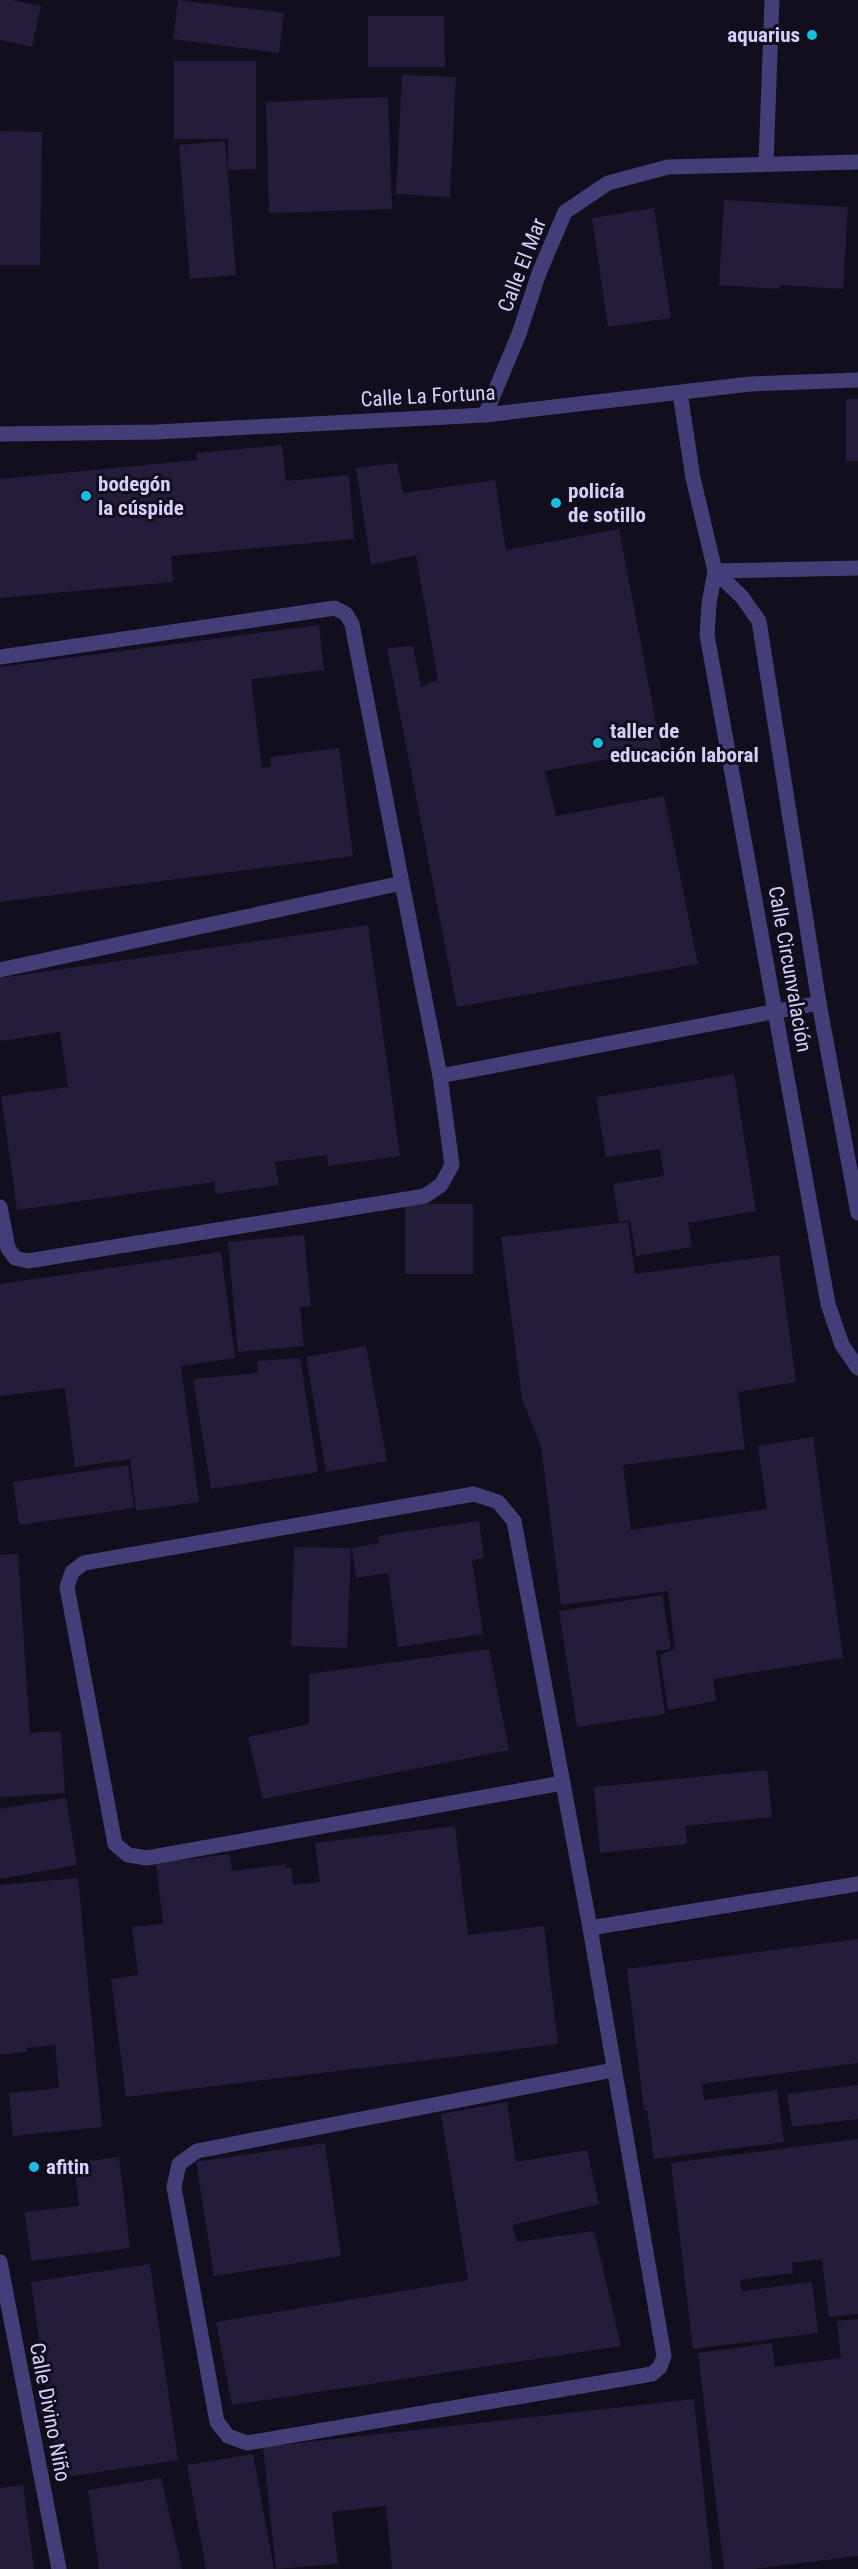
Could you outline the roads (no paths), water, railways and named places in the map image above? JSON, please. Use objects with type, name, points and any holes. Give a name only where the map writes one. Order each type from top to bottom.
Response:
[{"type":"street","points":[[766,163],[772,0]]},
{"type":"street","name":"Calle El Mar","points":[[485,415],[519,334],[539,273],[565,212],[608,183],[668,167],[858,162]]},
{"type":"street","name":"Calle La Fortuna","points":[[0,434],[156,432],[485,415],[750,384],[858,380]]},
{"type":"street","name":"Calle Circunvalación","points":[[680,393],[693,478],[715,571],[709,604],[707,635],[828,1304],[842,1345],[858,1368]]},
{"type":"street","points":[[715,571],[858,568]]},
{"type":"street","name":"Calle Circunvalación","points":[[715,571],[742,597],[759,621],[819,1003],[858,1213]]},
{"type":"street","points":[[0,657],[334,608],[346,614],[352,624],[440,1077],[452,1165],[441,1185],[425,1196],[28,1261],[15,1258],[8,1248],[0,1207]]},
{"type":"street","points":[[0,970],[402,883]]},
{"type":"street","points":[[440,1077],[819,1003]]},
{"type":"street","points":[[562,1783],[147,1858],[128,1855],[115,1844],[67,1587],[72,1572],[84,1563],[474,1494],[498,1502],[514,1521],[590,1928],[664,2355],[660,2367],[652,2374],[247,2444],[228,2436],[217,2422],[214,2410],[174,2187],[179,2164],[197,2151],[613,2070]]},
{"type":"street","points":[[590,1928],[858,1884]]},
{"type":"street","name":"Calle Divino Niño","points":[[0,2262],[59,2569]]},
{"type":"place","name":"aquarius","points":[[812,35]]},
{"type":"place","name":"bodegón la cúspide","points":[[86,496]]},
{"type":"place","name":"policía de sotillo","points":[[556,503]]},
{"type":"place","name":"taller de educación laboral","points":[[598,743]]},
{"type":"place","name":"afitin","points":[[34,2167]]}]
